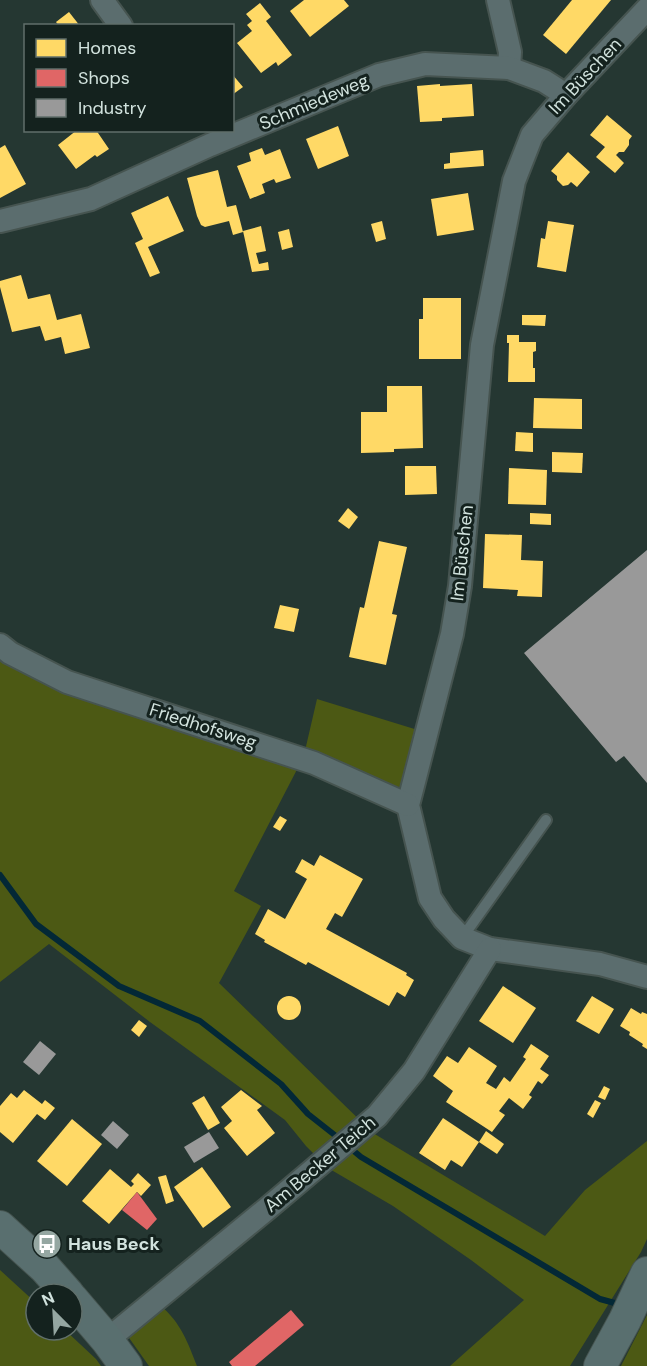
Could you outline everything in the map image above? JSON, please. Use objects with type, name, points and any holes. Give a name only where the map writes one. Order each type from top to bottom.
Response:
[{"type":"main road","points":[[0,1227],[57,1282]]},
{"type":"main road","points":[[600,1366],[644,1279]]},
{"type":"main road","points":[[84,1313],[126,1366]]},
{"type":"street","points":[[102,0],[120,24]]},
{"type":"street","points":[[498,0],[510,52],[509,68]]},
{"type":"street","name":"Im Büschen","points":[[647,9],[566,95],[532,135],[514,181],[482,345],[460,586],[452,634],[408,805],[430,898],[444,919],[462,938],[490,949],[600,964],[647,977]]},
{"type":"street","name":"Schmiedeweg","points":[[234,127],[379,75],[425,64],[509,68],[544,81],[566,95]]},
{"type":"street","name":"Schmiedeweg","points":[[0,221],[91,199],[204,138],[221,132]]},
{"type":"street","name":"Friedhofsweg","points":[[0,645],[67,682],[314,763],[408,805]]},
{"type":"street","name":"Am Becker Teich","points":[[107,1340],[377,1116],[414,1071],[490,949]]},
{"type":"lane","points":[[462,938],[546,820]]},
{"type":"green space","points":[[0,654],[304,755],[317,699],[421,731],[405,801],[304,756],[234,891],[261,906],[219,983],[373,1133],[545,1236],[585,1190],[647,1141],[647,1239],[570,1366],[450,1366],[524,1300],[393,1206],[328,1168],[285,1120],[150,1022],[49,944],[0,982]]},
{"type":"green space","points":[[0,1270],[24,1292],[24,1342],[78,1342],[101,1366],[0,1366]]},
{"type":"green space","points":[[161,1306],[179,1326],[197,1366],[149,1366],[127,1335]]},
{"type":"green space","points":[[647,1315],[647,1366],[621,1366]]},
{"type":"building: Homes","points":[[304,0],[344,0],[349,6],[310,37],[290,11]]},
{"type":"building: Homes","points":[[572,0],[611,0],[566,54],[543,35]]},
{"type":"building: Homes","points":[[260,3],[271,17],[266,21],[292,55],[278,66],[276,62],[261,73],[237,43],[252,31],[247,25],[252,21],[246,14]]},
{"type":"building: Homes","points":[[69,12],[78,24],[58,24],[56,22]]},
{"type":"building: Homes","points":[[234,76],[243,87],[234,94]]},
{"type":"building: Homes","points":[[440,84],[440,86],[472,84],[474,116],[420,122],[417,86]]},
{"type":"building: Homes","points":[[607,115],[632,136],[624,152],[616,155],[624,163],[615,173],[596,157],[605,147],[590,135]]},
{"type":"building: Homes","points":[[338,126],[349,156],[318,169],[306,139]]},
{"type":"building: Homes","points":[[74,132],[97,132],[109,149],[97,157],[95,155],[76,169],[58,145]]},
{"type":"building: Homes","points":[[5,145],[26,184],[0,198],[0,148]]},
{"type":"building: Homes","points":[[262,148],[265,155],[280,149],[291,178],[276,183],[274,179],[262,184],[265,193],[250,199],[237,166],[251,161],[249,153]]},
{"type":"building: Homes","points":[[483,150],[484,166],[444,169],[444,164],[450,163],[450,153]]},
{"type":"building: Homes","points":[[568,152],[590,172],[577,187],[571,182],[563,186],[551,171]]},
{"type":"building: Homes","points":[[218,170],[227,207],[236,205],[243,232],[233,235],[229,221],[205,227],[201,225],[197,216],[187,178]]},
{"type":"building: Homes","points":[[468,193],[474,230],[437,236],[431,199]]},
{"type":"building: Homes","points":[[168,196],[184,231],[148,247],[160,273],[150,277],[135,243],[143,239],[131,213]]},
{"type":"building: Homes","points":[[382,221],[386,239],[376,242],[371,224]]},
{"type":"building: Homes","points":[[548,221],[574,225],[566,272],[537,267],[541,238],[545,239]]},
{"type":"building: Homes","points":[[261,226],[266,251],[256,253],[259,264],[268,262],[269,270],[252,272],[243,231]]},
{"type":"building: Homes","points":[[289,229],[293,247],[282,250],[278,232]]},
{"type":"building: Homes","points":[[21,275],[28,299],[50,294],[57,320],[81,314],[90,348],[65,354],[61,337],[45,341],[40,326],[12,332],[0,281]]},
{"type":"building: Homes","points":[[423,298],[461,298],[461,359],[419,359],[419,319],[423,319]]},
{"type":"building: Homes","points":[[522,315],[546,315],[545,326],[522,325]]},
{"type":"building: Homes","points":[[507,335],[519,335],[519,342],[536,342],[536,351],[533,352],[535,382],[508,382],[509,343],[507,343]]},
{"type":"building: Homes","points":[[387,386],[422,386],[423,448],[361,453],[361,412],[387,412]]},
{"type":"building: Homes","points":[[534,398],[582,399],[582,429],[533,428]]},
{"type":"building: Homes","points":[[516,432],[533,433],[533,452],[515,451]]},
{"type":"building: Homes","points":[[552,452],[583,453],[582,473],[552,472]]},
{"type":"building: Homes","points":[[405,466],[436,466],[437,494],[405,495]]},
{"type":"building: Homes","points":[[509,468],[547,470],[546,505],[508,504]]},
{"type":"building: Homes","points":[[348,508],[358,517],[349,529],[338,521]]},
{"type":"building: Homes","points":[[530,513],[551,514],[551,525],[530,524]]},
{"type":"building: Homes","points":[[485,534],[522,535],[521,560],[543,561],[542,597],[517,596],[518,590],[483,588]]},
{"type":"building: Homes","points":[[379,541],[407,547],[392,614],[397,615],[386,665],[349,657],[360,607],[364,608]]},
{"type":"building: Homes","points":[[280,605],[299,609],[294,632],[274,628]]},
{"type":"building: Homes","points":[[280,816],[287,820],[280,831],[273,827]]},
{"type":"building: Homes","points":[[320,855],[363,879],[342,917],[335,913],[326,929],[407,973],[406,975],[414,980],[405,997],[397,992],[389,1006],[308,962],[306,965],[264,942],[265,940],[255,934],[268,909],[285,919],[307,879],[295,872],[302,859],[314,866]]},
{"type":"building: Homes","points":[[503,986],[536,1008],[513,1043],[479,1021]]},
{"type":"building: Homes","points":[[289,996],[298,999],[301,1008],[298,1017],[289,1020],[280,1017],[277,1008],[280,999]]},
{"type":"building: Homes","points":[[592,996],[614,1009],[599,1034],[576,1021]]},
{"type":"building: Homes","points":[[631,1008],[641,1014],[642,1012],[647,1014],[647,1049],[629,1035],[630,1032],[620,1026]]},
{"type":"building: Homes","points":[[139,1020],[147,1026],[139,1037],[131,1030]]},
{"type":"building: Homes","points":[[531,1044],[549,1056],[540,1069],[549,1075],[542,1084],[538,1081],[529,1095],[532,1097],[523,1109],[509,1098],[499,1111],[505,1115],[492,1132],[446,1102],[453,1091],[433,1076],[447,1056],[458,1063],[469,1047],[497,1066],[486,1083],[496,1089],[504,1077],[510,1082],[526,1059],[523,1057]]},
{"type":"building: Homes","points":[[604,1086],[610,1089],[605,1100],[598,1097]]},
{"type":"building: Homes","points":[[24,1090],[42,1104],[45,1100],[55,1108],[45,1120],[37,1114],[13,1143],[0,1132],[0,1106],[11,1093],[17,1098]]},
{"type":"building: Homes","points":[[241,1090],[262,1106],[257,1110],[275,1133],[247,1156],[224,1128],[232,1121],[221,1107]]},
{"type":"building: Homes","points":[[204,1096],[220,1123],[208,1130],[192,1103]]},
{"type":"building: Homes","points":[[595,1100],[601,1103],[593,1118],[587,1114]]},
{"type":"building: Homes","points":[[443,1118],[479,1142],[462,1167],[451,1160],[445,1170],[419,1153]]},
{"type":"building: Homes","points":[[72,1119],[102,1144],[67,1186],[37,1161]]},
{"type":"building: Homes","points":[[486,1131],[504,1144],[497,1154],[479,1142]]},
{"type":"building: Homes","points":[[202,1167],[231,1207],[203,1228],[174,1187]]},
{"type":"building: Homes","points":[[110,1169],[131,1187],[134,1184],[131,1181],[138,1173],[151,1185],[141,1196],[137,1192],[109,1224],[82,1201]]},
{"type":"building: Homes","points":[[166,1175],[174,1201],[166,1204],[158,1177]]},
{"type":"building: Shops","points":[[137,1192],[157,1219],[147,1230],[122,1210]]},
{"type":"building: Shops","points":[[291,1310],[304,1325],[255,1366],[232,1366],[229,1362]]},
{"type":"building: Industry","points":[[647,550],[647,783],[624,756],[616,762],[524,653]]},
{"type":"building: Industry","points":[[40,1041],[56,1054],[39,1075],[23,1062]]},
{"type":"building: Industry","points":[[113,1121],[129,1135],[117,1149],[101,1135]]},
{"type":"building: Industry","points":[[209,1132],[219,1148],[194,1163],[184,1147]]},
{"type":"waterway","points":[[0,875],[36,924],[119,986],[200,1021],[281,1084],[308,1114],[341,1140]]},
{"type":"waterway","points":[[349,1147],[361,1157],[600,1299],[622,1305]]},
{"type":"place","name":"Haus Beck","points":[[47,1244]]}]
